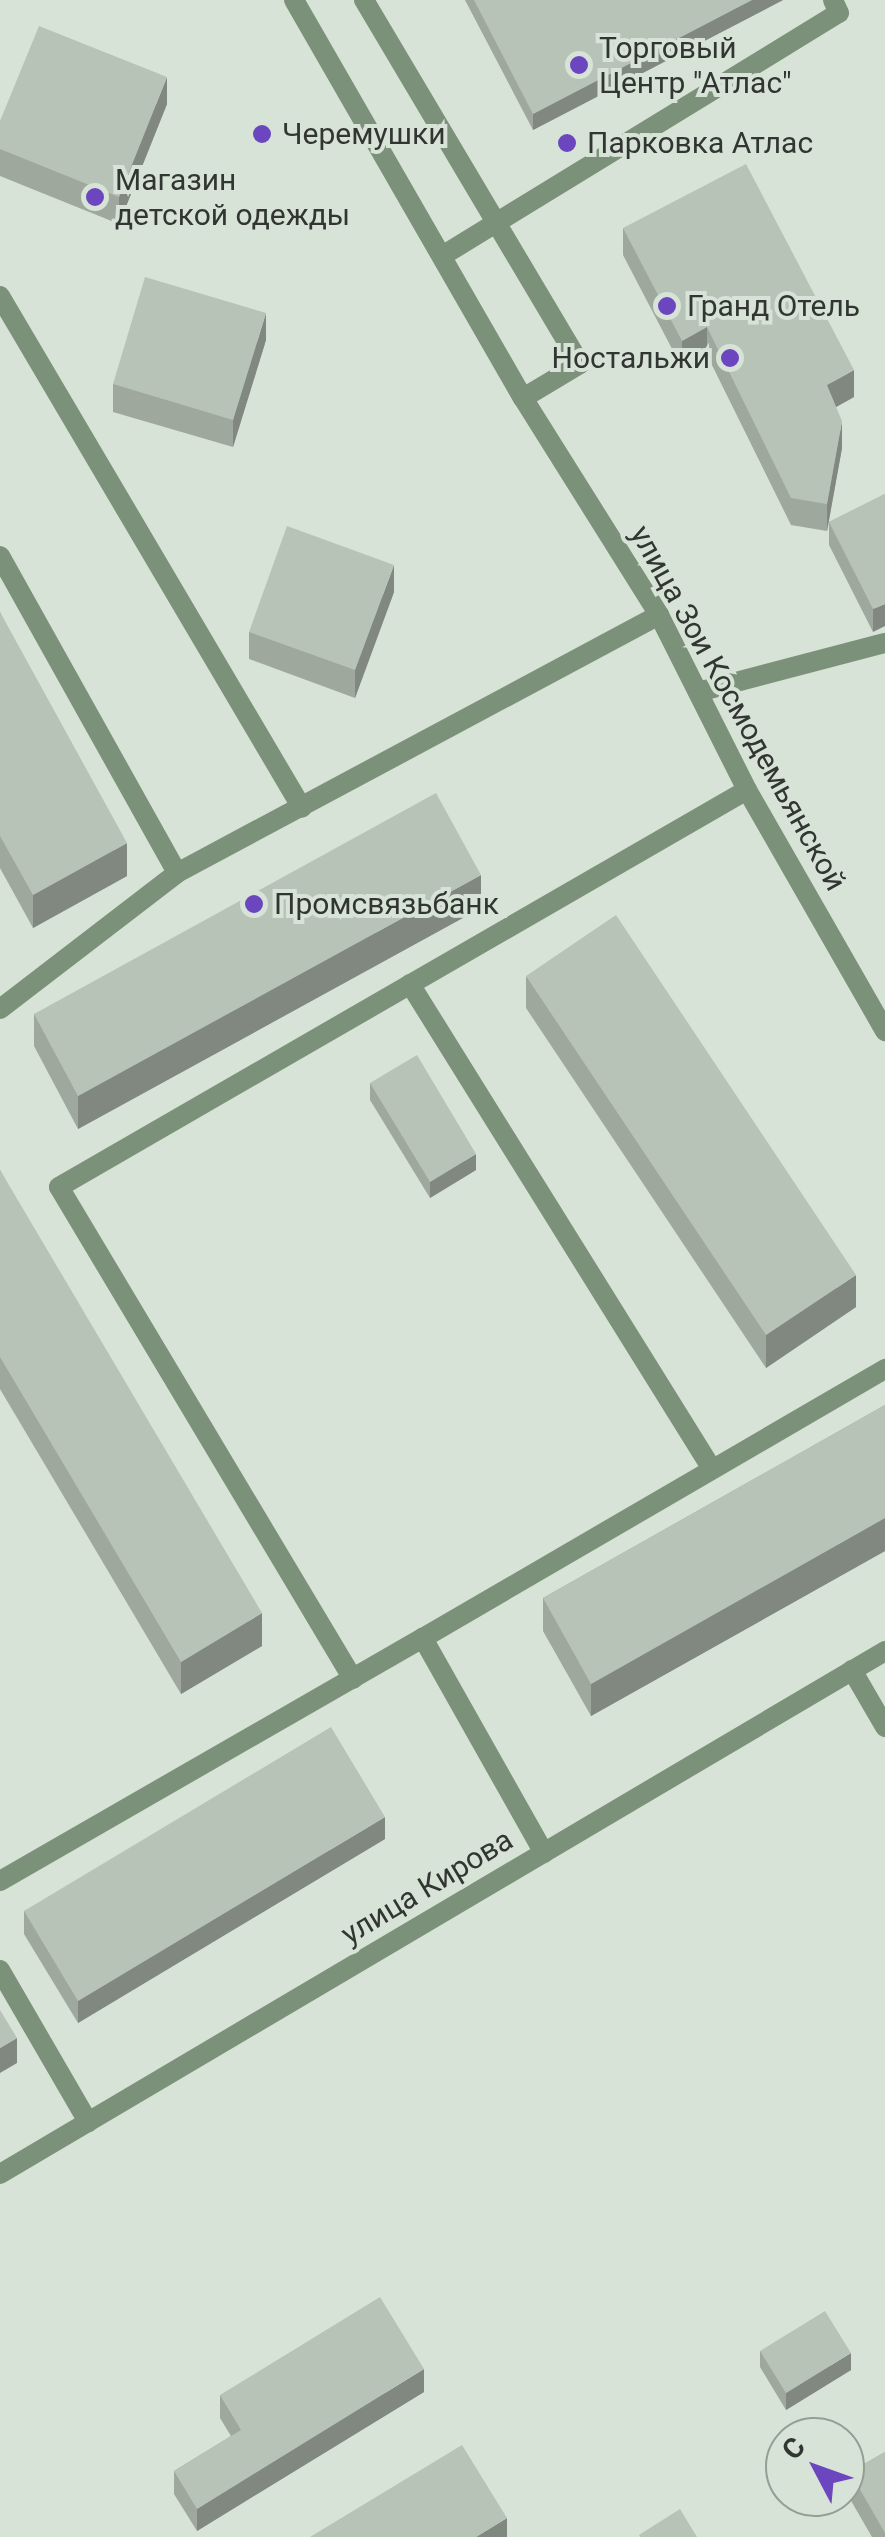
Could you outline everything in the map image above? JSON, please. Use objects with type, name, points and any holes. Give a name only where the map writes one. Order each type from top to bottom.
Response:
[{"type":"street","name":"улица Зои Космодемьянской","points":[[294,0],[523,398],[659,615],[747,790],[885,1031]]},
{"type":"street","points":[[364,0],[580,364],[523,398]]},
{"type":"street","points":[[442,256],[839,14],[833,0]]},
{"type":"street","points":[[0,296],[302,808]]},
{"type":"street","points":[[0,556],[177,872]]},
{"type":"street","points":[[0,1009],[177,872],[659,615]]},
{"type":"street","points":[[698,692],[885,643]]},
{"type":"street","points":[[353,1678],[59,1187],[747,790]]},
{"type":"street","points":[[410,984],[712,1469]]},
{"type":"street","points":[[0,1881],[885,1369]]},
{"type":"street","points":[[423,1638],[544,1853]]},
{"type":"street","name":"улица Кирова","points":[[0,2174],[885,1651]]},
{"type":"street","points":[[852,1670],[885,1727]]},
{"type":"street","points":[[0,1970],[88,2122]]},
{"type":"building","name":"Торговый Центр \"Атлас\"","points":[[474,0],[752,0],[533,114]]},
{"type":"building","points":[[39,26],[167,77],[119,197],[0,149],[0,121]]},
{"type":"building","points":[[746,164],[854,370],[827,385],[842,421],[827,504],[791,498],[707,327],[682,341],[623,228]]},
{"type":"building","points":[[145,277],[266,313],[233,420],[113,384]]},
{"type":"building","points":[[885,494],[885,604],[873,609],[829,522]]},
{"type":"building","points":[[287,526],[394,565],[355,670],[249,632]]},
{"type":"building","points":[[0,612],[127,843],[33,895],[0,836]]},
{"type":"building","points":[[436,793],[481,875],[78,1096],[34,1014]]},
{"type":"building","points":[[616,915],[856,1275],[766,1335],[526,976]]},
{"type":"building","points":[[417,1055],[476,1154],[430,1182],[370,1083]]},
{"type":"building","points":[[0,1170],[262,1613],[181,1662],[0,1357]]},
{"type":"building","points":[[885,1405],[885,1518],[591,1684],[543,1598]]},
{"type":"building","points":[[331,1727],[385,1817],[78,2001],[24,1911]]},
{"type":"building","points":[[0,2010],[17,2038],[0,2048]]},
{"type":"building","points":[[380,2297],[424,2369],[197,2509],[174,2471],[241,2430],[220,2395]]},
{"type":"building","points":[[825,2311],[851,2353],[786,2393],[760,2351]]},
{"type":"building","points":[[462,2445],[507,2518],[476,2537],[310,2537]]},
{"type":"building","points":[[885,2452],[885,2533],[865,2498],[865,2463]]},
{"type":"building","points":[[680,2509],[697,2537],[640,2537],[639,2535]]},
{"type":"place","name":"Торговый Центр \"Атлас\"","points":[[579,65]]},
{"type":"place","name":"Черемушки","points":[[262,134]]},
{"type":"place","name":"Парковка Атлас","points":[[567,143]]},
{"type":"place","name":"Магазин детской одежды","points":[[95,197]]},
{"type":"place","name":"Гранд Отель","points":[[667,306]]},
{"type":"place","name":"Ностальжи","points":[[730,358]]},
{"type":"place","name":"Промсвязьбанк","points":[[254,904]]}]
